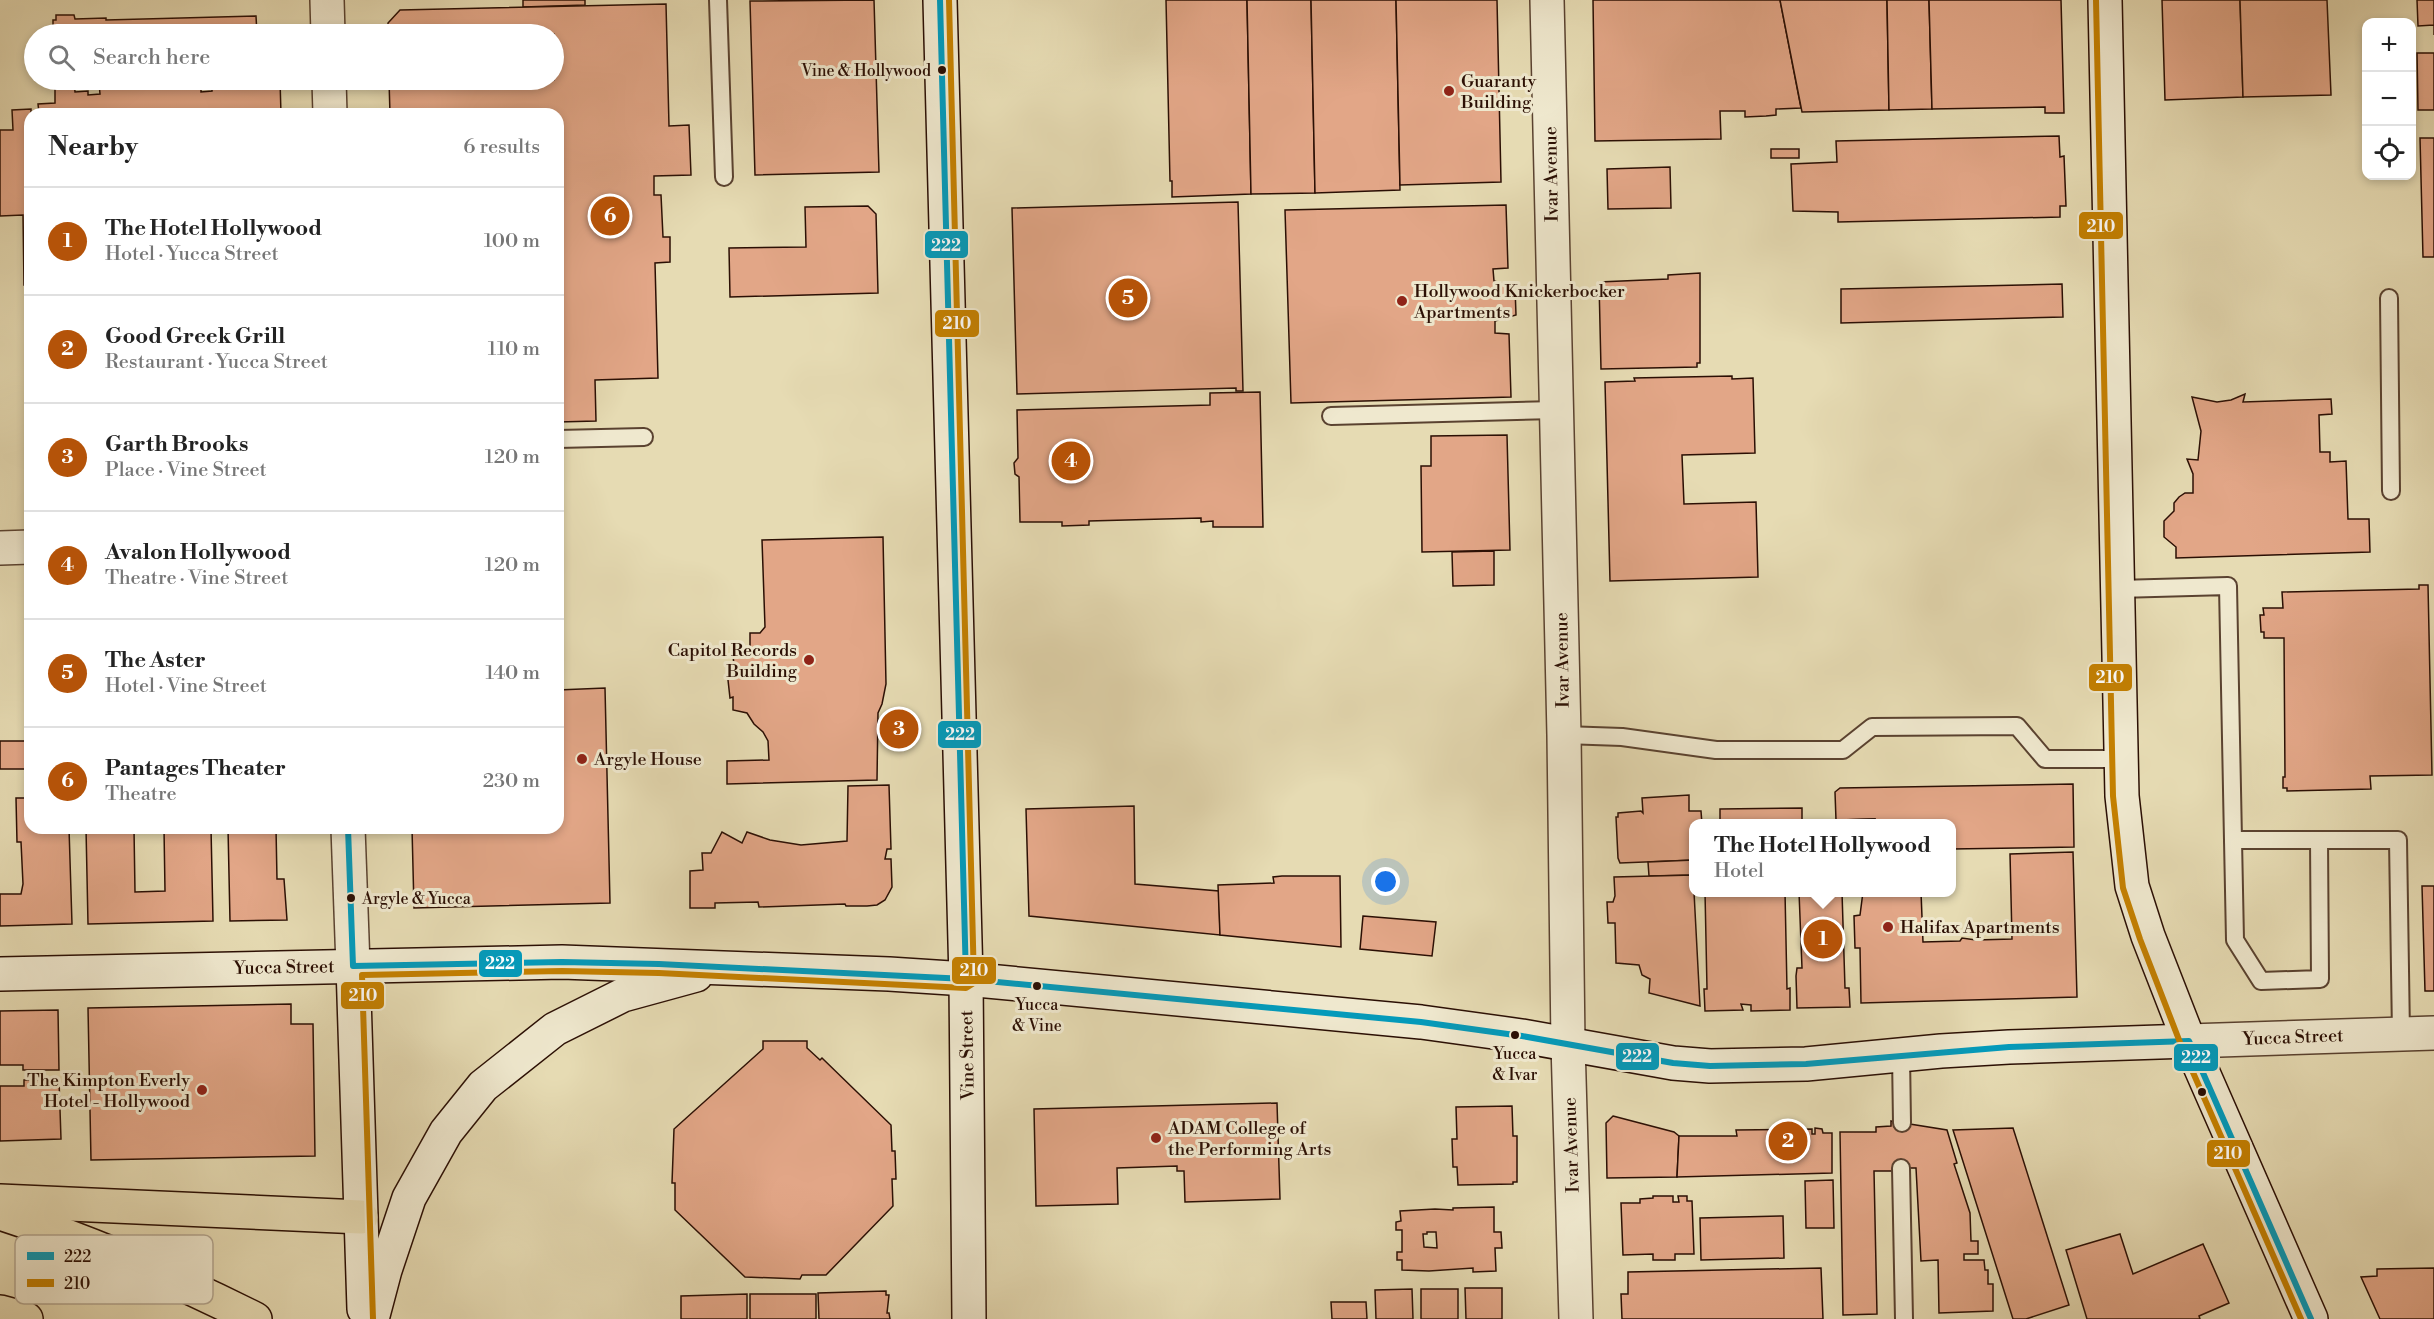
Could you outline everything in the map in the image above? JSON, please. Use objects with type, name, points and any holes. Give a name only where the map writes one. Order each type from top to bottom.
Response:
[{"type":"highway","points":[[0,1202],[361,1216]]},
{"type":"highway","points":[[0,1213],[63,1235]]},
{"type":"highway","points":[[213,1299],[255,1319]]},
{"type":"highway","points":[[0,1312],[26,1319]]},
{"type":"main road","points":[[327,0],[328,24]]},
{"type":"main road","name":"Vine Street","points":[[940,0],[966,979],[969,1319]]},
{"type":"main road","name":"Ivar Avenue","points":[[1547,0],[1564,735],[1568,1044],[1576,1319]]},
{"type":"main road","points":[[2105,0],[2122,796],[2132,886],[2151,946],[2189,1041],[2311,1319]]},
{"type":"main road","points":[[329,90],[330,108]]},
{"type":"main road","points":[[0,548],[24,547]]},
{"type":"main road","points":[[348,834],[364,1319]]},
{"type":"main road","name":"Yucca Street","points":[[0,974],[562,962],[966,979],[1421,1022],[1664,1061],[1710,1066],[1806,1064],[2009,1047],[2434,1033]]},
{"type":"main road","points":[[372,1319],[385,1270],[409,1198],[446,1132],[483,1086],[555,1029],[623,995],[696,975],[771,969]]},
{"type":"lane","points":[[718,0],[724,177]]},
{"type":"lane","points":[[2389,298],[2391,491]]},
{"type":"lane","points":[[1331,416],[1556,410]]},
{"type":"lane","points":[[564,439],[644,437]]},
{"type":"lane","points":[[2118,589],[2228,586],[2235,940],[2261,981],[2320,979],[2319,840]]},
{"type":"lane","points":[[1564,735],[1622,737],[1716,750],[1843,750],[1872,727],[2017,726],[2045,759],[2122,759]]},
{"type":"lane","points":[[2233,840],[2398,840],[2401,1034]]},
{"type":"lane","points":[[1901,1055],[1902,1123]]},
{"type":"lane","points":[[1901,1168],[1904,1319]]},
{"type":"building","points":[[523,0],[585,0],[585,5],[523,7]]},
{"type":"building","points":[[874,0],[879,172],[755,175],[750,1]]},
{"type":"building","points":[[1166,0],[1247,0],[1251,194],[1172,197]]},
{"type":"building","points":[[1247,0],[1311,0],[1315,193],[1251,194]]},
{"type":"building","points":[[1311,0],[1396,0],[1400,190],[1315,193]]},
{"type":"building","name":"Guaranty Building","points":[[1396,0],[1497,0],[1501,182],[1400,185]]},
{"type":"building","points":[[1593,0],[1780,0],[1801,108],[1776,109],[1776,115],[1745,117],[1745,111],[1720,111],[1721,139],[1595,141]]},
{"type":"building","points":[[1780,0],[1887,0],[1889,110],[1802,112]]},
{"type":"building","points":[[1887,0],[1929,0],[1932,109],[1889,110]]},
{"type":"building","points":[[1929,0],[2061,0],[2064,113],[2045,113],[2045,107],[1932,109]]},
{"type":"building","points":[[2162,0],[2240,0],[2243,97],[2165,100]]},
{"type":"building","points":[[2240,0],[2327,0],[2331,95],[2243,97]]},
{"type":"building","points":[[2417,0],[2434,0],[2434,25],[2418,26]]},
{"type":"building","points":[[666,4],[669,126],[689,125],[691,175],[654,176],[654,195],[661,195],[663,237],[670,237],[670,262],[655,263],[658,378],[595,380],[596,421],[564,422],[564,108],[390,108],[389,90],[564,90],[564,24],[388,24],[400,10]]},
{"type":"building","points":[[56,15],[74,15],[75,19],[106,18],[106,20],[256,16],[256,24],[53,24],[53,20],[56,20]]},
{"type":"building","points":[[2417,53],[2434,53],[2434,110],[2418,110]]},
{"type":"building","points":[[55,90],[88,91],[88,95],[100,94],[100,90],[201,90],[201,92],[280,90],[281,108],[38,108],[38,104],[55,103]]},
{"type":"building","points":[[24,109],[24,285],[23,215],[0,216],[0,130],[13,130],[12,110]]},
{"type":"building","points":[[2059,136],[2060,157],[2064,156],[2066,206],[2060,206],[2060,217],[1838,222],[1838,212],[1793,211],[1791,164],[1837,162],[1836,141]]},
{"type":"building","points":[[2420,138],[2434,138],[2434,257],[2423,257]]},
{"type":"building","points":[[1771,149],[1799,149],[1799,158],[1771,158]]},
{"type":"building","points":[[1670,167],[1671,208],[1608,209],[1607,169]]},
{"type":"building","points":[[1238,202],[1243,391],[1236,391],[1236,388],[1017,394],[1012,208]]},
{"type":"building","name":"Hollywood Knickerbocker Apartments","points":[[1506,205],[1508,268],[1493,269],[1494,281],[1515,287],[1516,315],[1495,321],[1495,333],[1509,334],[1511,397],[1291,403],[1285,210]]},
{"type":"building","points":[[868,206],[876,214],[878,293],[730,297],[729,248],[806,247],[805,207]]},
{"type":"building","points":[[1700,273],[1700,363],[1697,363],[1697,367],[1601,369],[1599,282],[1668,279],[1668,275]]},
{"type":"building","points":[[2062,284],[2063,317],[1841,323],[1841,289]]},
{"type":"building","points":[[1732,376],[1732,379],[1753,378],[1755,453],[1682,455],[1684,504],[1756,502],[1758,577],[1610,581],[1605,382],[1635,381],[1634,378]]},
{"type":"building","points":[[1260,392],[1263,527],[1213,527],[1213,521],[1201,522],[1201,518],[1089,521],[1089,525],[1062,526],[1062,522],[1020,522],[1019,477],[1015,474],[1014,463],[1018,458],[1017,410],[1210,405],[1210,393]]},
{"type":"building","points":[[2245,394],[2243,402],[2331,399],[2332,414],[2319,415],[2320,452],[2330,452],[2330,462],[2346,461],[2348,519],[2369,519],[2370,552],[2176,558],[2176,547],[2164,537],[2164,521],[2174,511],[2174,503],[2179,497],[2185,493],[2193,493],[2193,474],[2187,459],[2198,460],[2201,431],[2192,397],[2217,402],[2231,400]]},
{"type":"building","points":[[1507,435],[1510,550],[1422,552],[1421,466],[1431,466],[1431,436]]},
{"type":"building","name":"Capitol Records Building","points":[[883,537],[886,684],[878,713],[877,780],[727,784],[727,761],[769,760],[768,741],[763,732],[747,713],[733,710],[733,697],[730,698],[728,680],[728,667],[734,667],[733,654],[750,653],[750,633],[760,633],[765,627],[762,540]]},
{"type":"building","points":[[1494,551],[1494,585],[1453,586],[1452,552]]},
{"type":"building","points":[[2419,585],[2428,585],[2432,775],[2370,776],[2371,789],[2287,791],[2287,788],[2283,788],[2283,777],[2285,777],[2284,638],[2264,638],[2264,632],[2261,632],[2260,615],[2264,615],[2263,608],[2283,608],[2282,592],[2419,589]]},
{"type":"building","name":"Argyle House","points":[[605,688],[610,903],[414,908],[412,834],[564,834],[564,690]]},
{"type":"building","points":[[0,741],[24,741],[24,769],[0,769]]},
{"type":"building","points":[[2073,784],[2074,847],[1956,849],[1956,819],[1836,819],[1835,792],[1840,788]]},
{"type":"building","points":[[889,785],[891,849],[887,849],[885,859],[891,859],[892,887],[885,900],[877,905],[759,907],[758,902],[715,903],[715,908],[690,908],[690,871],[703,870],[702,853],[711,853],[722,832],[742,843],[747,832],[770,840],[801,845],[847,841],[848,786]]},
{"type":"building","points":[[1689,795],[1689,811],[1701,811],[1702,819],[1689,819],[1689,860],[1620,863],[1616,817],[1618,813],[1641,811],[1643,813],[1642,798]]},
{"type":"building","points":[[16,798],[24,798],[24,834],[69,834],[72,924],[0,926],[0,894],[21,894],[23,884],[21,842],[17,842]]},
{"type":"building","points":[[1134,806],[1135,884],[1219,891],[1220,935],[1029,916],[1026,809]]},
{"type":"building","points":[[1802,808],[1802,819],[1720,819],[1720,809]]},
{"type":"building","points":[[86,834],[134,834],[135,892],[165,891],[164,834],[211,834],[213,921],[88,924]]},
{"type":"building","points":[[228,834],[276,834],[277,879],[284,879],[287,920],[230,921]]},
{"type":"building","name":"Halifax Apartments","points":[[2073,852],[2077,997],[1861,1003],[1860,948],[1855,948],[1854,916],[1860,915],[1862,897],[1921,897],[1923,942],[1960,941],[1962,938],[2012,939],[2010,854]]},
{"type":"building","points":[[1689,860],[1689,875],[1649,876],[1648,862]]},
{"type":"building","points":[[1689,875],[1689,897],[1694,897],[1700,1006],[1649,993],[1650,979],[1642,975],[1639,965],[1616,963],[1615,923],[1608,923],[1607,902],[1613,902],[1615,896],[1614,877]]},
{"type":"building","points":[[1340,876],[1341,947],[1220,935],[1218,885],[1274,883],[1273,877]]},
{"type":"building","points":[[2422,886],[2434,886],[2434,991],[2425,991]]},
{"type":"building","points":[[1705,897],[1785,897],[1787,989],[1790,988],[1790,1010],[1751,1011],[1751,1005],[1741,1004],[1743,1010],[1705,1011],[1704,989],[1707,989]]},
{"type":"building","points":[[1799,897],[1842,897],[1845,988],[1849,988],[1850,1007],[1797,1008],[1797,968],[1802,968]]},
{"type":"building","points":[[1363,916],[1436,922],[1432,956],[1360,949]]},
{"type":"building","name":"The Kimpton Everly Hotel - Hollywood","points":[[291,1004],[291,1024],[313,1024],[315,1156],[91,1160],[88,1008]]},
{"type":"building","points":[[58,1010],[59,1070],[23,1070],[23,1065],[0,1065],[0,1011]]},
{"type":"building","points":[[763,1041],[807,1041],[807,1048],[820,1060],[822,1058],[891,1125],[896,1179],[892,1179],[893,1206],[826,1275],[802,1275],[800,1279],[745,1277],[675,1210],[675,1183],[672,1183],[674,1129],[763,1049]]},
{"type":"building","points":[[24,1080],[59,1080],[61,1139],[0,1141],[0,1086],[24,1086]]},
{"type":"building","name":"ADAM College of the Performing Arts","points":[[1277,1103],[1280,1199],[1185,1202],[1184,1171],[1177,1171],[1177,1166],[1117,1168],[1118,1204],[1036,1206],[1034,1109]]},
{"type":"building","points":[[1512,1106],[1513,1136],[1517,1136],[1517,1182],[1458,1185],[1457,1167],[1453,1167],[1452,1139],[1457,1139],[1456,1107]]},
{"type":"building","points":[[1613,1116],[1674,1132],[1679,1136],[1677,1177],[1607,1178],[1606,1123]]},
{"type":"building","points":[[1891,1121],[1947,1130],[1957,1163],[1954,1164],[1970,1213],[1971,1241],[1978,1241],[1978,1254],[1964,1254],[1964,1260],[1984,1260],[1985,1270],[1988,1270],[1988,1284],[1993,1284],[1993,1311],[1939,1313],[1938,1260],[1921,1261],[1916,1168],[1901,1168],[1901,1171],[1874,1171],[1877,1314],[1843,1315],[1840,1132],[1876,1132],[1876,1127],[1891,1126]]},
{"type":"building","points":[[1815,1128],[1822,1129],[1823,1133],[1832,1133],[1832,1173],[1677,1177],[1679,1136],[1737,1136],[1736,1130],[1812,1129],[1812,1134],[1815,1134]]},
{"type":"building","points":[[2013,1128],[2069,1305],[2026,1319],[2013,1319],[1953,1130]]},
{"type":"building","points":[[1833,1180],[1834,1228],[1806,1228],[1805,1181]]},
{"type":"building","points":[[1653,1196],[1673,1196],[1673,1202],[1679,1202],[1678,1196],[1687,1196],[1687,1201],[1692,1201],[1694,1254],[1675,1254],[1675,1260],[1653,1260],[1653,1254],[1623,1255],[1621,1203],[1640,1203],[1640,1199],[1653,1198]]},
{"type":"building","points":[[1494,1207],[1494,1232],[1501,1232],[1502,1248],[1495,1248],[1496,1271],[1473,1272],[1473,1268],[1402,1270],[1402,1260],[1397,1260],[1397,1252],[1402,1252],[1402,1230],[1396,1230],[1396,1222],[1401,1221],[1400,1211],[1453,1210],[1453,1208]],"holes":[[[1436,1232],[1437,1248],[1424,1247],[1423,1234]]]},
{"type":"building","points":[[1783,1216],[1784,1258],[1701,1260],[1700,1218]]},
{"type":"building","points":[[2120,1234],[2133,1274],[2203,1244],[2229,1303],[2199,1316],[2200,1319],[2087,1319],[2066,1250]]},
{"type":"building","points":[[1821,1268],[1823,1319],[1622,1319],[1621,1294],[1628,1294],[1628,1272]]},
{"type":"building","points":[[2434,1268],[2434,1319],[2380,1319],[2361,1277],[2377,1276],[2377,1269]]},
{"type":"building","points":[[1465,1288],[1502,1288],[1502,1319],[1466,1319]]},
{"type":"building","points":[[1412,1289],[1413,1319],[1376,1319],[1375,1290]]},
{"type":"building","points":[[1421,1289],[1458,1289],[1458,1319],[1421,1319]]},
{"type":"building","points":[[886,1291],[886,1295],[889,1295],[887,1313],[890,1319],[819,1319],[818,1293]]},
{"type":"building","points":[[747,1294],[747,1319],[681,1319],[681,1296]]},
{"type":"building","points":[[750,1294],[816,1294],[816,1319],[750,1319]]},
{"type":"building","points":[[1331,1302],[1366,1302],[1367,1319],[1332,1319]]},
{"type":"transit line","name":"222","points":[[940,0],[966,979]]},
{"type":"transit line","name":"210","points":[[373,1319],[362,975],[562,971],[659,973],[966,988],[974,983],[949,0]]},
{"type":"transit line","name":"210","points":[[2096,0],[2113,796],[2123,888],[2181,1045],[2301,1319]]},
{"type":"transit line","name":"222","points":[[348,834],[353,966],[562,962],[659,964],[966,979],[1421,1022],[1522,1036],[1673,1063],[1710,1066],[1806,1064],[2009,1047],[2189,1041],[2311,1319]]},
{"type":"place","name":"Vine & Hollywood","points":[[942,70]]},
{"type":"place","name":"Guaranty Building","points":[[1449,91]]},
{"type":"place","name":"Pantages Theater","points":[[610,216]]},
{"type":"place","name":"The Aster","points":[[1128,298]]},
{"type":"place","name":"Hollywood Knickerbocker Apartments","points":[[1402,301]]},
{"type":"place","name":"Avalon Hollywood","points":[[1071,461]]},
{"type":"place","name":"Capitol Records Building","points":[[809,660]]},
{"type":"place","name":"Garth Brooks","points":[[899,729]]},
{"type":"place","name":"Argyle House","points":[[582,759]]},
{"type":"place","name":"Argyle & Yucca","points":[[351,898]]},
{"type":"place","name":"Halifax Apartments","points":[[1888,927]]},
{"type":"place","name":"The Hotel Hollywood","points":[[1823,939]]},
{"type":"place","name":"Yucca & Vine","points":[[1037,986]]},
{"type":"place","name":"Yucca & Ivar","points":[[1515,1035]]},
{"type":"place","name":"The Kimpton Everly Hotel - Hollywood","points":[[202,1090]]},
{"type":"place","name":"ADAM College of the Performing Arts","points":[[1156,1138]]},
{"type":"place","name":"Good Greek Grill","points":[[1788,1141]]}]
